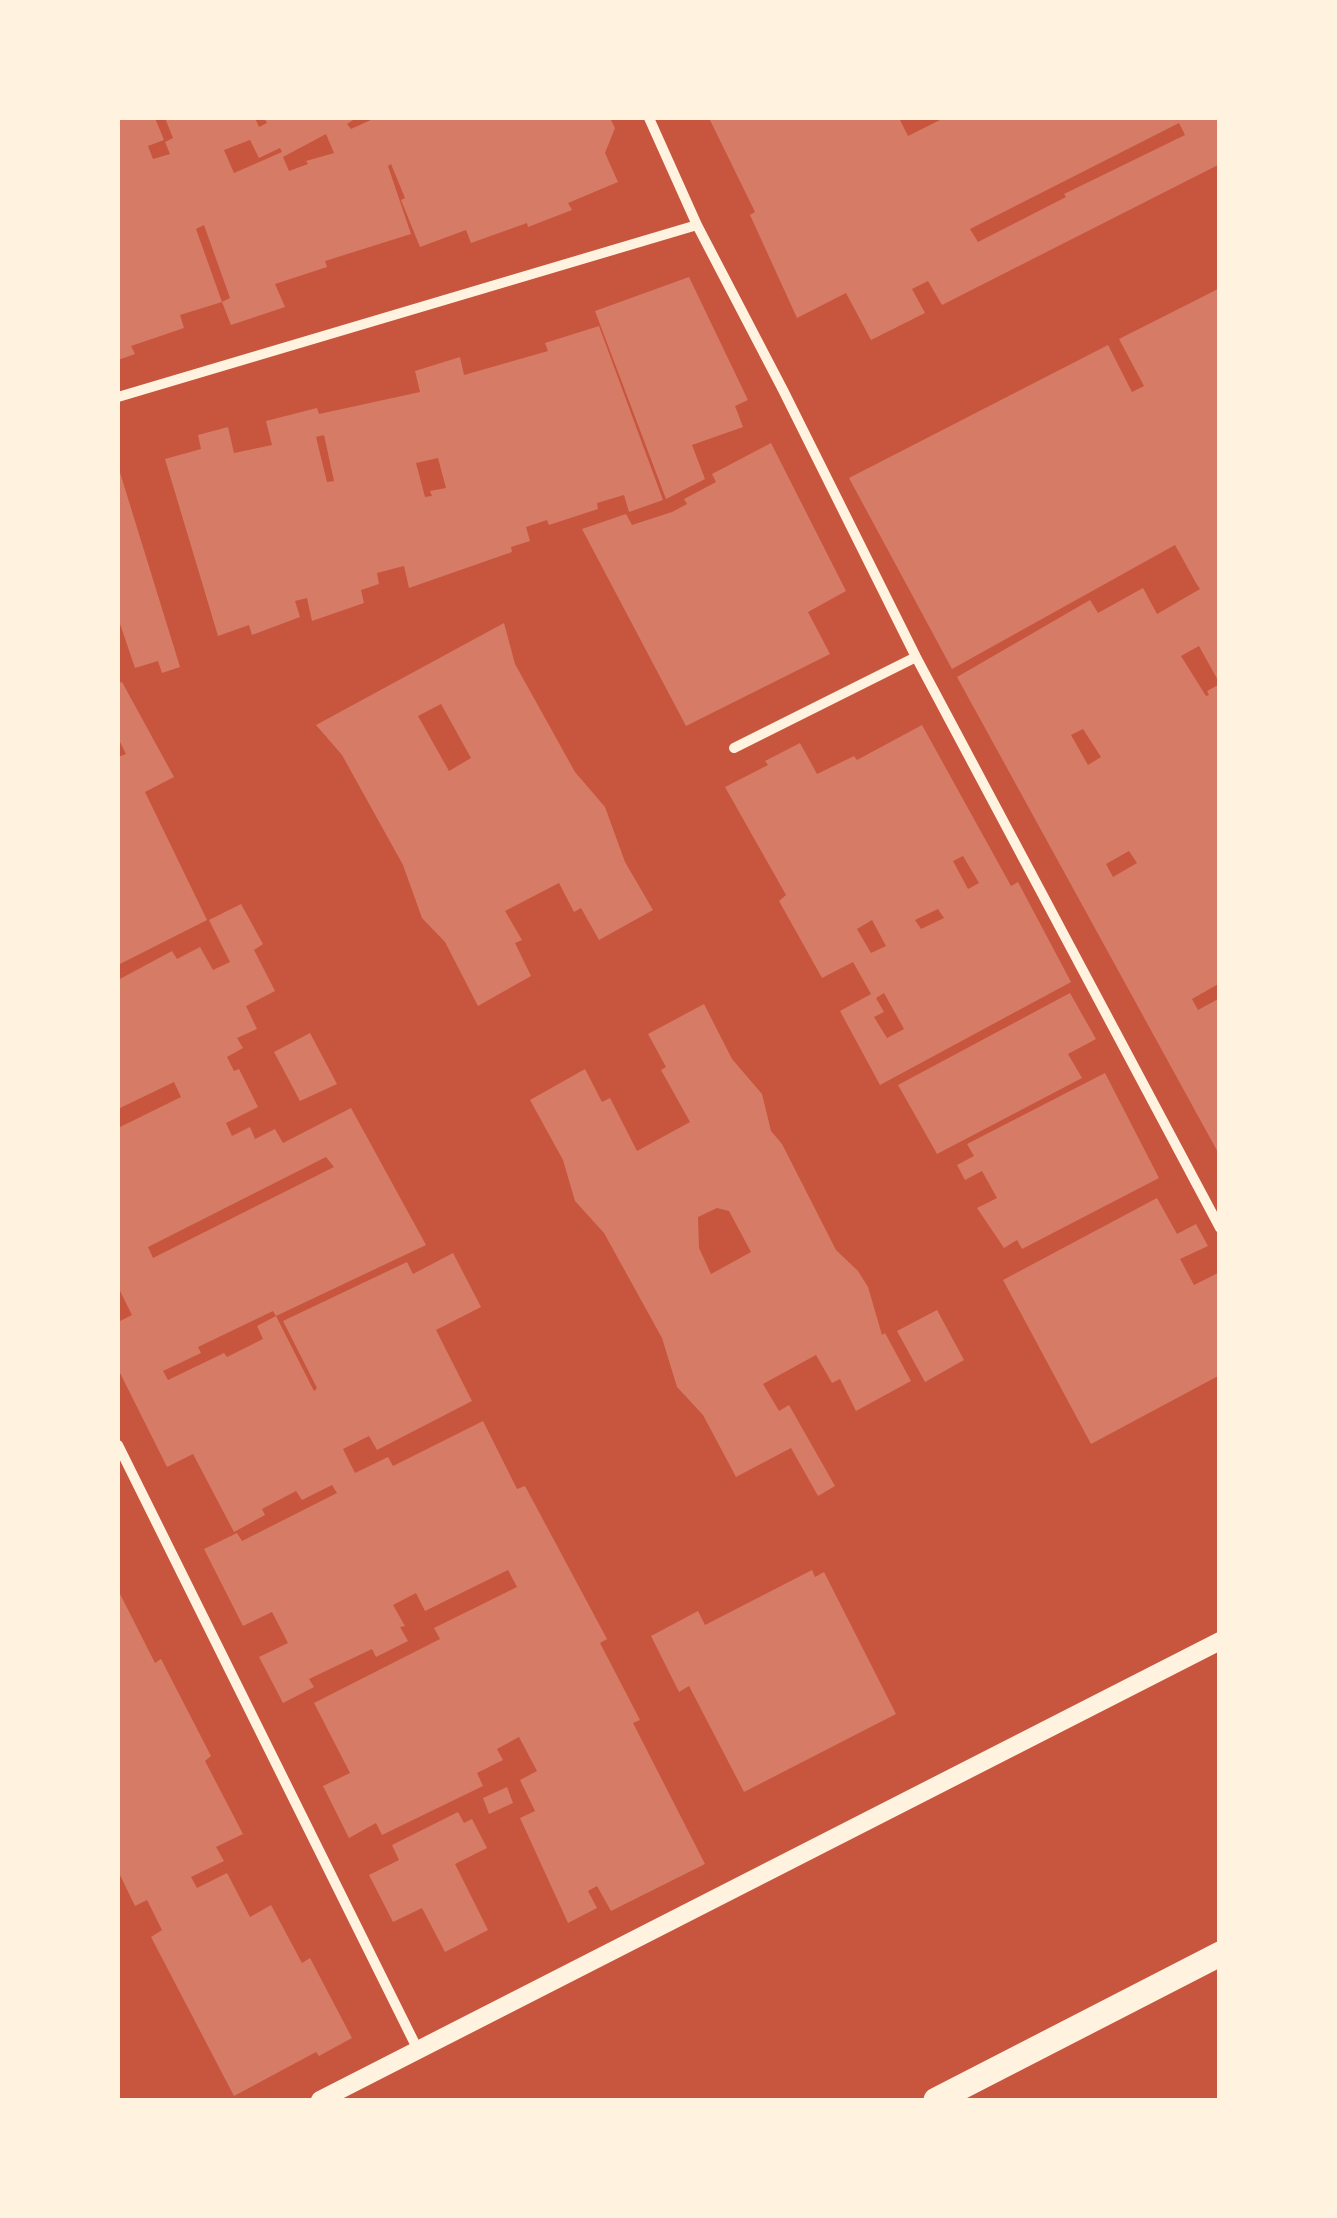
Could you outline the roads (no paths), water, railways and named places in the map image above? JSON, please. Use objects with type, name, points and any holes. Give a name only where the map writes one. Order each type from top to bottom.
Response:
[{"type":"main road","points":[[936,2100],[1220,1954]]},
{"type":"street","points":[[648,118],[697,225],[916,657],[1220,1228]]},
{"type":"street","points":[[118,396],[697,225]]},
{"type":"street","points":[[734,748],[916,657]]},
{"type":"street","points":[[118,1446],[418,2050]]},
{"type":"street","points":[[320,2100],[1220,1641]]}]
